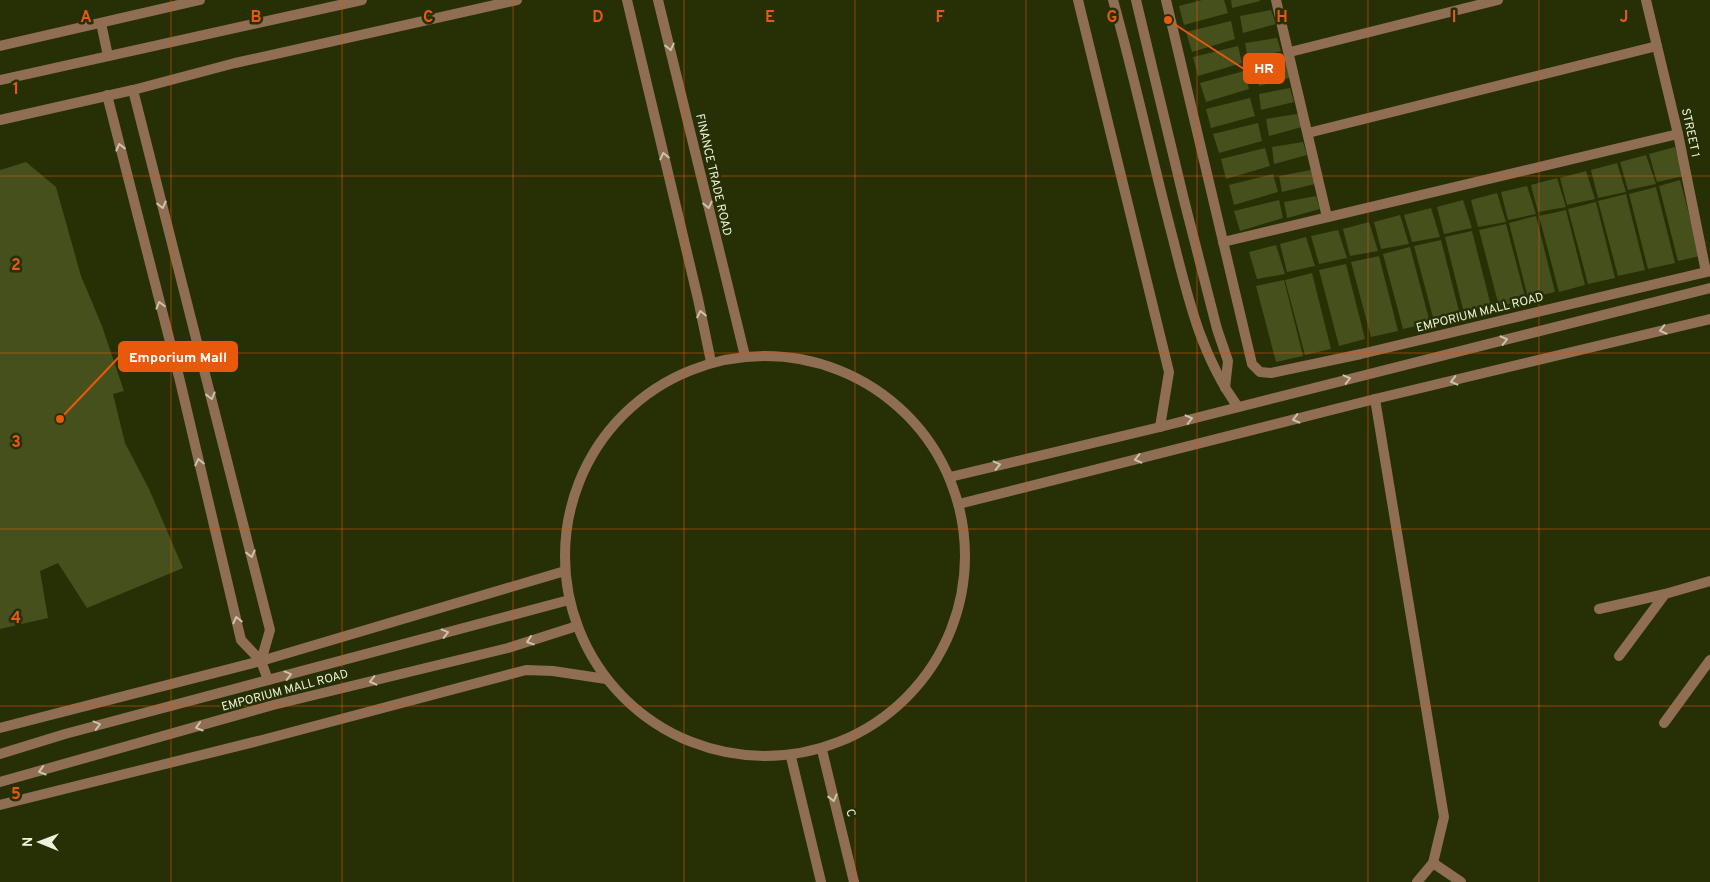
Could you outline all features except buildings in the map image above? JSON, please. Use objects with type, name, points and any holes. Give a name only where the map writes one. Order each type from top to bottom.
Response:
[{"type":"street","points":[[0,46],[200,0]]},
{"type":"street","points":[[0,80],[362,0]]},
{"type":"street","points":[[0,120],[133,90],[234,63],[516,0]]},
{"type":"street","points":[[627,0],[698,299],[711,362]]},
{"type":"street","name":"FINANCE TRADE ROAD","points":[[658,0],[745,356]]},
{"type":"street","points":[[1078,0],[1169,372],[1160,427]]},
{"type":"street","points":[[1113,0],[1190,306],[1202,344],[1225,389],[1238,407]]},
{"type":"street","points":[[1136,0],[1184,200],[1217,329],[1228,361],[1225,389]]},
{"type":"street","points":[[1166,0],[1223,242],[1678,134]]},
{"type":"street","points":[[1276,0],[1328,217]]},
{"type":"street","points":[[1290,52],[1498,0]]},
{"type":"street","name":"STREET 1","points":[[1646,0],[1708,271]]},
{"type":"street","points":[[100,23],[108,56]]},
{"type":"street","points":[[1308,133],[1657,46]]},
{"type":"street","points":[[133,90],[270,630],[261,660]]},
{"type":"street","points":[[107,95],[180,381],[242,640],[261,660],[268,680]]},
{"type":"street","name":"EMPORIUM MALL ROAD","points":[[1223,242],[1252,364],[1260,372],[1271,373],[1361,354],[1708,271]]},
{"type":"street","points":[[950,477],[1160,427],[1710,288]]},
{"type":"street","points":[[959,504],[1710,319]]},
{"type":"street","points":[[745,356],[796,357],[844,371],[881,392],[924,433],[950,477],[959,504],[966,556],[960,607],[940,656],[910,697],[869,729],[822,750],[791,757],[738,756],[688,743],[642,716],[606,679],[577,626],[569,600],[565,571],[567,525],[579,481],[601,440],[632,406],[669,380],[711,362],[745,356]]},
{"type":"street","points":[[1375,400],[1444,817],[1433,863],[1417,882]]},
{"type":"street","points":[[0,728],[261,660],[565,571]]},
{"type":"street","points":[[1599,609],[1665,594],[1710,580]]},
{"type":"street","points":[[1619,656],[1665,594]]},
{"type":"street","points":[[0,754],[65,734],[569,600]]},
{"type":"street","name":"EMPORIUM MALL ROAD","points":[[0,782],[273,705],[508,648],[577,626]]},
{"type":"street","points":[[1664,723],[1710,660]]},
{"type":"street","points":[[0,805],[262,740],[526,670],[553,671],[606,679]]},
{"type":"street","name":"C","points":[[822,750],[854,882]]},
{"type":"street","points":[[791,757],[821,882]]},
{"type":"street","points":[[1433,863],[1461,882]]},
{"type":"place","name":"HR","points":[[1168,20]]},
{"type":"place","name":"Emporium Mall","points":[[60,419]]}]
